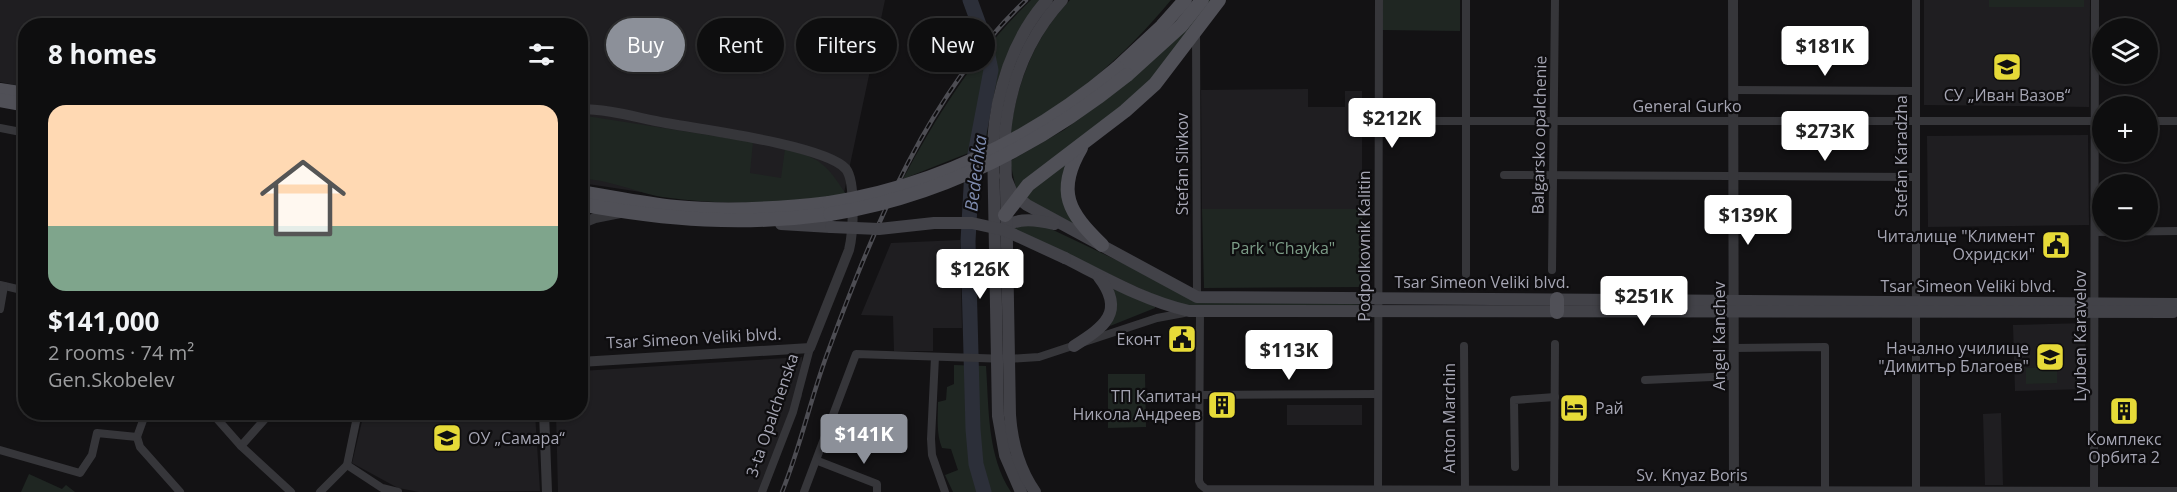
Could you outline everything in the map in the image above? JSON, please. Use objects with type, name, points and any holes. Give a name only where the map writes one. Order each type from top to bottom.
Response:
[{"type":"main road","points":[[1035,492],[1024,472],[1012,437],[1002,359],[994,241],[993,142],[1000,90],[1020,41],[1047,0]]},
{"type":"main road","points":[[1021,492],[1012,475],[1002,443],[1006,122],[1015,82],[1032,42],[1062,0]]},
{"type":"main road","points":[[1162,26],[1178,0]]},
{"type":"main road","points":[[588,194],[625,206],[682,219],[750,222],[830,215],[896,200],[976,171],[1044,135],[1087,107],[1185,0]]},
{"type":"main road","points":[[1122,71],[1181,26],[1202,0]]},
{"type":"main road","points":[[994,241],[1017,198],[1028,186],[1083,145],[1155,84],[1219,0]]},
{"type":"main road","points":[[0,90],[18,93]]},
{"type":"main road","points":[[0,100],[18,103]]},
{"type":"main road","points":[[1083,145],[1074,159],[1069,174],[1069,202],[1082,226],[1102,245]]},
{"type":"main road","points":[[1005,176],[1008,187],[1017,198]]},
{"type":"main road","name":"Tsar Simeon Veliki blvd.","points":[[1017,198],[1197,297],[1379,298],[1557,305],[2095,308],[2177,312]]},
{"type":"main road","points":[[588,204],[720,210],[767,209],[830,215]]},
{"type":"main road","name":"Tsar Simeon Veliki blvd.","points":[[830,215],[879,230],[934,223],[972,223],[1004,230],[1162,304],[1178,309],[1378,312],[1557,305]]},
{"type":"main road","points":[[1005,221],[1033,220],[1072,229]]},
{"type":"main road","points":[[1074,346],[1100,329],[1109,316],[1111,304],[1109,293],[1096,273]]},
{"type":"main road","name":"Tsar Simeon Veliki blvd.","points":[[2095,308],[2177,304]]},
{"type":"street","name":"Podpolkovnik Kalitin","points":[[1378,490],[1379,0]]},
{"type":"street","points":[[1466,0],[1466,274]]},
{"type":"street","name":"Balgarsko opalchenie","points":[[1552,270],[1555,0]]},
{"type":"street","name":"Angel Kanchev","points":[[1734,0],[1734,491]]},
{"type":"street","name":"Stefan Karadzha","points":[[1916,0],[1916,491]]},
{"type":"street","name":"Lyuben Karavelov","points":[[2095,0],[2098,96]]},
{"type":"street","name":"Stefan Slivkov","points":[[1196,31],[1197,297]]},
{"type":"street","points":[[1734,90],[1916,91]]},
{"type":"street","points":[[588,111],[597,110],[779,143],[820,154],[845,168],[850,177],[852,192],[851,241],[810,348]]},
{"type":"street","name":"General Gurko","points":[[1379,121],[2092,121]]},
{"type":"street","points":[[2158,121],[2177,121]]},
{"type":"street","points":[[0,128],[18,131]]},
{"type":"street","points":[[1504,175],[1916,177]]},
{"type":"street","points":[[588,189],[625,206]]},
{"type":"street","points":[[588,221],[625,206]]},
{"type":"street","points":[[2158,231],[2177,231]]},
{"type":"street","name":"Lyuben Karavelov","points":[[2094,491],[2095,240]]},
{"type":"street","points":[[0,309],[2,286],[18,289]]},
{"type":"street","points":[[1197,311],[1200,395],[1378,394]]},
{"type":"street","name":"Tsar Simeon Veliki blvd.","points":[[818,460],[856,354],[1002,359],[1039,357],[1157,318],[1197,311]]},
{"type":"street","points":[[1554,491],[1555,344]]},
{"type":"street","name":"Anton Marchin","points":[[1464,346],[1464,489]]},
{"type":"street","points":[[1734,348],[1825,347],[1825,491]]},
{"type":"street","name":"Tsar Simeon Veliki blvd.","points":[[588,362],[810,348]]},
{"type":"street","name":"3-ta Opalchenska","points":[[762,492],[793,412],[810,348]]},
{"type":"street","points":[[935,357],[931,447],[945,492]]},
{"type":"street","points":[[1645,380],[1734,376]]},
{"type":"street","name":"Sv. Knyaz Boris","points":[[1200,395],[1199,481],[1206,489],[2177,490]]},
{"type":"street","points":[[1515,467],[1514,400],[1555,397]]},
{"type":"street","points":[[143,420],[137,437],[140,447],[180,492]]},
{"type":"street","points":[[218,420],[241,446],[291,492]]},
{"type":"street","points":[[241,446],[264,420]]},
{"type":"street","points":[[320,492],[347,465],[356,420]]},
{"type":"street","points":[[544,420],[547,492]]},
{"type":"street","points":[[0,450],[80,473],[92,455],[97,433],[137,437]]},
{"type":"street","points":[[804,492],[818,460],[877,484],[877,492]]},
{"type":"street","points":[[347,465],[382,488],[398,492]]},
{"type":"shaded area","points":[[0,0],[885,0],[881,18],[796,18],[796,72],[870,72],[844,193],[701,201],[588,184],[588,18],[18,18],[18,86],[0,82]]},
{"type":"shaded area","name":"СУ „Иван Вазов“","points":[[1924,0],[2090,0],[2089,107],[1924,105]]},
{"type":"shaded area","points":[[1308,89],[1308,107],[1345,107],[1345,91],[1362,91],[1362,209],[1202,209],[1201,90]]},
{"type":"shaded area","points":[[2088,135],[2089,225],[1928,227],[1927,136]]},
{"type":"shaded area","points":[[960,240],[962,328],[933,328],[933,351],[894,351],[893,316],[861,315],[891,243]]},
{"type":"shaded area","name":"Начално училище \"Димитър Благоев\"","points":[[2085,323],[2086,389],[2015,391],[2013,325]]},
{"type":"shaded area","points":[[802,357],[802,396],[766,492],[558,492],[556,420],[588,420],[588,371]]},
{"type":"shaded area","points":[[1287,405],[1362,405],[1362,425],[1287,425]]},
{"type":"shaded area","points":[[2001,413],[2003,485],[1985,485],[1983,414]]},
{"type":"shaded area","name":"ОУ „Самара“","points":[[362,420],[535,420],[540,491],[419,492],[398,488],[352,463]]},
{"type":"green space","points":[[1031,0],[1040,0],[1018,34],[1002,69],[991,106],[986,146],[903,179],[930,130],[969,72],[995,72],[995,39]]},
{"type":"green space","points":[[1070,0],[1171,0],[1134,41],[1097,75],[1056,106],[1010,135],[1017,98],[1029,63],[1046,30]]},
{"type":"green space","points":[[1207,0],[1214,0],[1151,82],[1016,189],[1010,161],[1064,130],[1108,98]]},
{"type":"green space","points":[[1382,0],[1460,0],[1460,31],[1382,30]]},
{"type":"green space","points":[[1989,0],[2084,0],[2084,7],[1989,7]]},
{"type":"green space","points":[[588,116],[753,142],[750,173],[781,178],[785,149],[797,152],[822,164],[846,194],[777,202],[708,202],[662,197],[612,183],[588,180]]},
{"type":"green space","points":[[1066,160],[1075,226],[1021,196]]},
{"type":"green space","name":"Park \"Chayka\"","points":[[1202,209],[1362,209],[1364,287],[1204,288]]},
{"type":"green space","points":[[1031,224],[1049,228],[1190,295],[1370,305],[1370,307],[1195,307],[1171,303],[1011,228]]},
{"type":"green space","points":[[1110,286],[1155,308],[1110,326],[1114,316]]},
{"type":"green space","points":[[954,365],[986,366],[993,447],[1003,478],[1011,492],[953,492],[945,475],[958,470],[951,449],[942,448],[940,442],[938,402],[946,400],[947,387],[954,384]]},
{"type":"green space","points":[[2057,367],[2057,383],[2026,384],[2026,368]]},
{"type":"green space","points":[[1108,374],[1145,374],[1146,427],[1108,428]]},
{"type":"green space","points":[[29,474],[62,489],[66,485],[75,492],[21,492]]},
{"type":"waterway","name":"Bedechka","points":[[970,0],[985,41],[991,70],[972,170],[968,241],[973,429],[976,464],[984,492]]},
{"type":"railway","points":[[782,492],[847,302],[865,255],[908,163],[960,76],[991,37],[1026,0]]},
{"type":"place","name":"СУ „Иван Вазов“","points":[[2007,67]]},
{"type":"place","name":"Читалище \"Климент Охридски\"","points":[[2056,245]]},
{"type":"place","name":"Еконт","points":[[1182,339]]},
{"type":"place","name":"Начално училище \"Димитър Благоев\"","points":[[2050,357]]},
{"type":"place","name":"ТП Капитан Никола Андреев","points":[[1222,405]]},
{"type":"place","name":"Рай","points":[[1574,408]]},
{"type":"place","name":"Комплекс Орбита 2","points":[[2124,411]]},
{"type":"place","name":"ОУ „Самара“","points":[[447,438]]}]
